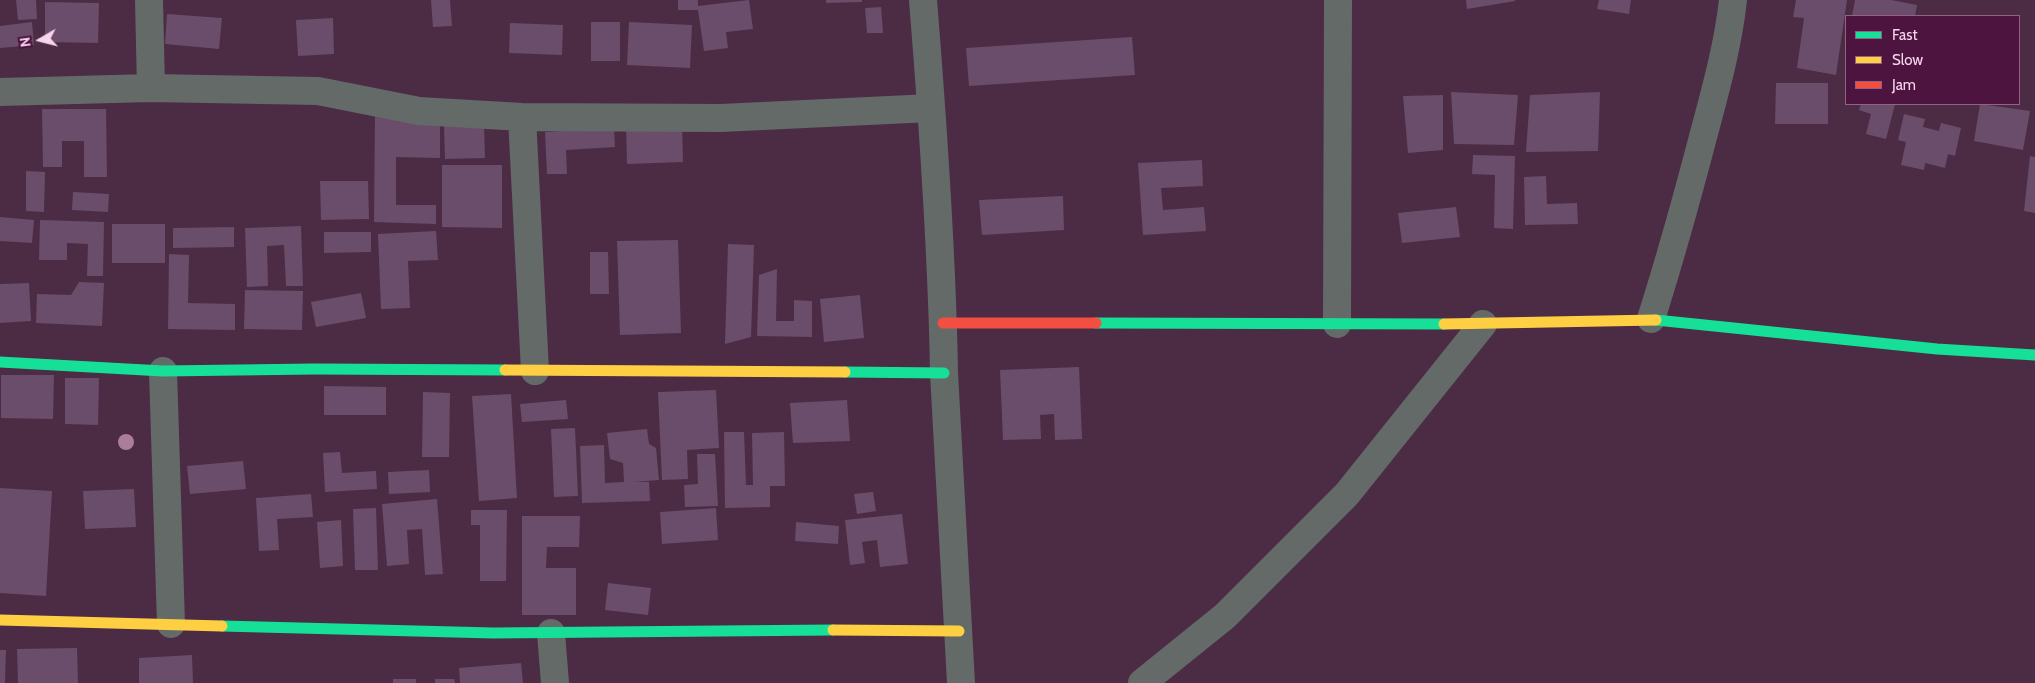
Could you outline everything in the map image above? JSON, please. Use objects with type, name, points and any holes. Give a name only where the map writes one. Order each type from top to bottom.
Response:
[{"type":"street","points":[[149,0],[151,88]]},
{"type":"street","points":[[923,0],[944,323],[944,373],[961,683]]},
{"type":"street","points":[[1337,324],[1338,0]]},
{"type":"street","points":[[1651,319],[1676,239],[1709,116],[1730,28],[1733,0]]},
{"type":"street","points":[[0,92],[151,88],[318,91],[419,111],[522,117],[721,118],[931,108]]},
{"type":"street","points":[[522,117],[535,371]]},
{"type":"street","points":[[944,323],[1483,324],[1651,319],[1937,348],[2035,355]]},
{"type":"street","points":[[1142,683],[1226,616],[1347,494],[1483,324]]},
{"type":"street","points":[[0,362],[163,371],[315,369],[944,373]]},
{"type":"street","points":[[163,371],[171,624]]},
{"type":"street","points":[[0,620],[493,633],[959,631]]},
{"type":"street","points":[[551,632],[555,683]]},
{"type":"building","points":[[16,0],[36,0],[37,19],[18,20]]},
{"type":"building","points":[[431,0],[450,0],[452,26],[433,27]]},
{"type":"building","points":[[678,0],[698,0],[698,6],[749,0],[753,29],[726,32],[728,48],[704,51],[698,10],[678,10]]},
{"type":"building","points":[[826,0],[862,0],[862,2],[826,3]]},
{"type":"building","points":[[1466,0],[1515,0],[1515,1],[1467,9]]},
{"type":"building","points":[[1599,0],[1631,0],[1629,14],[1597,9]]},
{"type":"building","points":[[1796,0],[1847,0],[1836,75],[1797,68],[1804,18],[1793,17]]},
{"type":"building","points":[[1855,0],[1891,0],[1917,5],[1915,15],[1852,15]]},
{"type":"building","points":[[45,2],[99,3],[98,43],[45,42]]},
{"type":"building","points":[[881,7],[883,33],[867,33],[865,8]]},
{"type":"building","points":[[167,14],[222,18],[219,49],[165,44]]},
{"type":"building","points":[[333,18],[334,54],[298,56],[296,20]]},
{"type":"building","points":[[32,22],[34,45],[0,48],[0,26]]},
{"type":"building","points":[[591,22],[620,22],[620,61],[591,61]]},
{"type":"building","points":[[629,22],[692,25],[690,68],[627,65]]},
{"type":"building","points":[[510,23],[563,25],[562,55],[509,53]]},
{"type":"building","points":[[1132,37],[1135,75],[969,86],[966,48]]},
{"type":"building","points":[[1776,83],[1828,83],[1828,124],[1775,124]]},
{"type":"building","points":[[1451,92],[1518,95],[1514,145],[1454,144]]},
{"type":"building","points":[[1600,92],[1598,151],[1526,152],[1530,95]]},
{"type":"building","points":[[1443,95],[1443,150],[1408,153],[1403,96]]},
{"type":"building","points":[[1861,105],[1895,105],[1886,139],[1866,134],[1871,114],[1859,110]]},
{"type":"building","points":[[1980,105],[2030,111],[2023,150],[1974,141]]},
{"type":"building","points":[[42,109],[106,109],[107,177],[84,177],[84,141],[62,141],[62,167],[43,167]]},
{"type":"building","points":[[375,112],[440,114],[440,158],[396,157],[396,205],[436,205],[436,224],[374,222]]},
{"type":"building","points":[[1904,114],[1925,119],[1923,127],[1939,131],[1941,123],[1961,128],[1955,156],[1948,154],[1945,168],[1925,163],[1924,170],[1901,165],[1906,142],[1898,140]]},
{"type":"building","points":[[484,124],[485,158],[445,159],[444,125]]},
{"type":"building","points":[[682,124],[683,162],[627,164],[626,126]]},
{"type":"building","points":[[614,128],[615,147],[566,150],[567,174],[547,174],[545,132]]},
{"type":"building","points":[[1473,155],[1515,156],[1513,229],[1494,228],[1495,175],[1472,174]]},
{"type":"building","points":[[2030,156],[2035,157],[2035,213],[2024,211]]},
{"type":"building","points":[[1202,160],[1203,186],[1161,188],[1163,210],[1204,207],[1206,231],[1143,235],[1138,163]]},
{"type":"building","points":[[442,165],[502,165],[502,228],[442,227]]},
{"type":"building","points":[[26,171],[45,172],[44,212],[26,211]]},
{"type":"building","points":[[1546,176],[1547,204],[1577,203],[1578,224],[1525,225],[1524,177]]},
{"type":"building","points":[[320,181],[368,181],[369,219],[321,220]]},
{"type":"building","points":[[73,192],[109,194],[108,212],[72,210]]},
{"type":"building","points":[[1063,196],[1064,230],[982,235],[979,200]]},
{"type":"building","points":[[1456,207],[1460,237],[1402,243],[1398,213]]},
{"type":"building","points":[[0,217],[34,220],[32,243],[0,241]]},
{"type":"building","points":[[40,220],[104,222],[103,276],[87,276],[88,244],[67,243],[67,260],[39,260]]},
{"type":"building","points":[[112,224],[165,224],[165,263],[112,263]]},
{"type":"building","points":[[301,226],[303,286],[286,286],[284,245],[267,246],[268,286],[247,287],[245,228]]},
{"type":"building","points":[[234,227],[234,247],[173,248],[173,228]]},
{"type":"building","points":[[436,231],[438,260],[408,261],[410,308],[381,309],[378,234]]},
{"type":"building","points":[[324,232],[371,232],[371,252],[324,253]]},
{"type":"building","points":[[678,240],[681,333],[620,335],[617,241]]},
{"type":"building","points":[[728,244],[754,245],[751,337],[725,344]]},
{"type":"building","points":[[590,252],[608,252],[609,294],[590,294]]},
{"type":"building","points":[[169,254],[189,255],[188,303],[235,304],[235,330],[168,329]]},
{"type":"building","points":[[777,269],[776,321],[794,321],[794,300],[812,301],[812,337],[757,336],[759,275]]},
{"type":"building","points":[[79,282],[104,283],[102,326],[36,323],[37,294],[71,295]]},
{"type":"building","points":[[29,283],[31,321],[0,323],[0,284]]},
{"type":"building","points":[[245,290],[303,291],[302,330],[244,329]]},
{"type":"building","points":[[361,293],[366,318],[316,327],[311,302]]},
{"type":"building","points":[[860,295],[864,338],[824,342],[820,299]]},
{"type":"building","points":[[1079,367],[1082,439],[1055,440],[1054,414],[1040,415],[1041,439],[1003,440],[1000,370]]},
{"type":"building","points":[[1,375],[54,375],[53,419],[1,418]]},
{"type":"building","points":[[65,378],[99,378],[98,425],[65,424]]},
{"type":"building","points":[[324,386],[386,387],[386,415],[324,415]]},
{"type":"building","points":[[716,390],[719,448],[687,450],[688,479],[662,480],[658,392]]},
{"type":"building","points":[[423,392],[450,393],[449,457],[422,457]]},
{"type":"building","points":[[511,394],[517,498],[479,501],[472,396]]},
{"type":"building","points":[[566,400],[568,419],[522,422],[520,404]]},
{"type":"building","points":[[847,400],[850,441],[793,443],[790,403]]},
{"type":"building","points":[[575,428],[578,496],[554,497],[551,429]]},
{"type":"building","points":[[647,429],[649,444],[656,448],[659,480],[634,482],[649,482],[650,501],[582,503],[580,446],[604,445],[605,483],[624,482],[623,463],[610,459],[607,433]]},
{"type":"building","points":[[724,432],[744,432],[746,485],[753,485],[752,433],[784,432],[785,486],[770,486],[770,507],[725,508]]},
{"type":"building","points":[[340,452],[342,473],[376,471],[377,489],[325,492],[323,453]]},
{"type":"building","points":[[697,454],[715,454],[718,506],[685,507],[684,485],[698,484]]},
{"type":"building","points":[[243,461],[246,489],[190,494],[187,466]]},
{"type":"building","points":[[429,470],[430,492],[389,494],[388,472]]},
{"type":"building","points":[[0,488],[52,491],[46,596],[0,593]]},
{"type":"building","points":[[134,489],[136,527],[85,529],[83,491]]},
{"type":"building","points":[[873,492],[876,511],[857,514],[854,494]]},
{"type":"building","points":[[311,494],[313,517],[277,519],[279,550],[259,551],[256,498]]},
{"type":"building","points":[[437,499],[443,574],[425,575],[422,529],[407,530],[409,564],[387,566],[382,504]]},
{"type":"building","points":[[376,508],[378,570],[355,570],[353,509]]},
{"type":"building","points":[[716,508],[718,540],[662,544],[660,512]]},
{"type":"building","points":[[471,510],[507,510],[506,581],[480,581],[480,525],[471,525]]},
{"type":"building","points":[[902,514],[908,564],[880,567],[877,540],[862,542],[865,563],[850,565],[845,520]]},
{"type":"building","points":[[522,516],[580,516],[579,547],[547,547],[546,568],[576,568],[576,615],[522,615]]},
{"type":"building","points":[[341,520],[343,566],[320,568],[317,522]]},
{"type":"building","points":[[796,522],[839,526],[838,544],[795,541]]},
{"type":"building","points":[[608,583],[651,588],[648,615],[605,610]]},
{"type":"building","points":[[77,648],[78,683],[18,683],[17,649]]},
{"type":"building","points":[[0,650],[6,650],[5,683],[0,683]]},
{"type":"building","points":[[192,655],[193,683],[139,683],[139,658]]},
{"type":"building","points":[[521,663],[523,683],[460,683],[459,668]]},
{"type":"building","points":[[393,679],[416,679],[416,683],[393,683]]},
{"type":"building","points":[[435,679],[454,679],[455,683],[435,683]]},
{"type":"traffic: fast","points":[[1656,320],[1937,349],[2035,355]]},
{"type":"traffic: fast","points":[[1096,323],[1444,324]]},
{"type":"traffic: fast","points":[[0,362],[163,371],[315,369],[505,370]]},
{"type":"traffic: fast","points":[[845,372],[944,373]]},
{"type":"traffic: fast","points":[[222,626],[493,633],[833,630]]},
{"type":"traffic: slow","points":[[1444,324],[1656,320]]},
{"type":"traffic: slow","points":[[505,370],[845,372]]},
{"type":"traffic: slow","points":[[0,620],[222,626]]},
{"type":"traffic: slow","points":[[833,630],[959,631]]},
{"type":"traffic: jam","points":[[943,323],[1096,323]]}]
